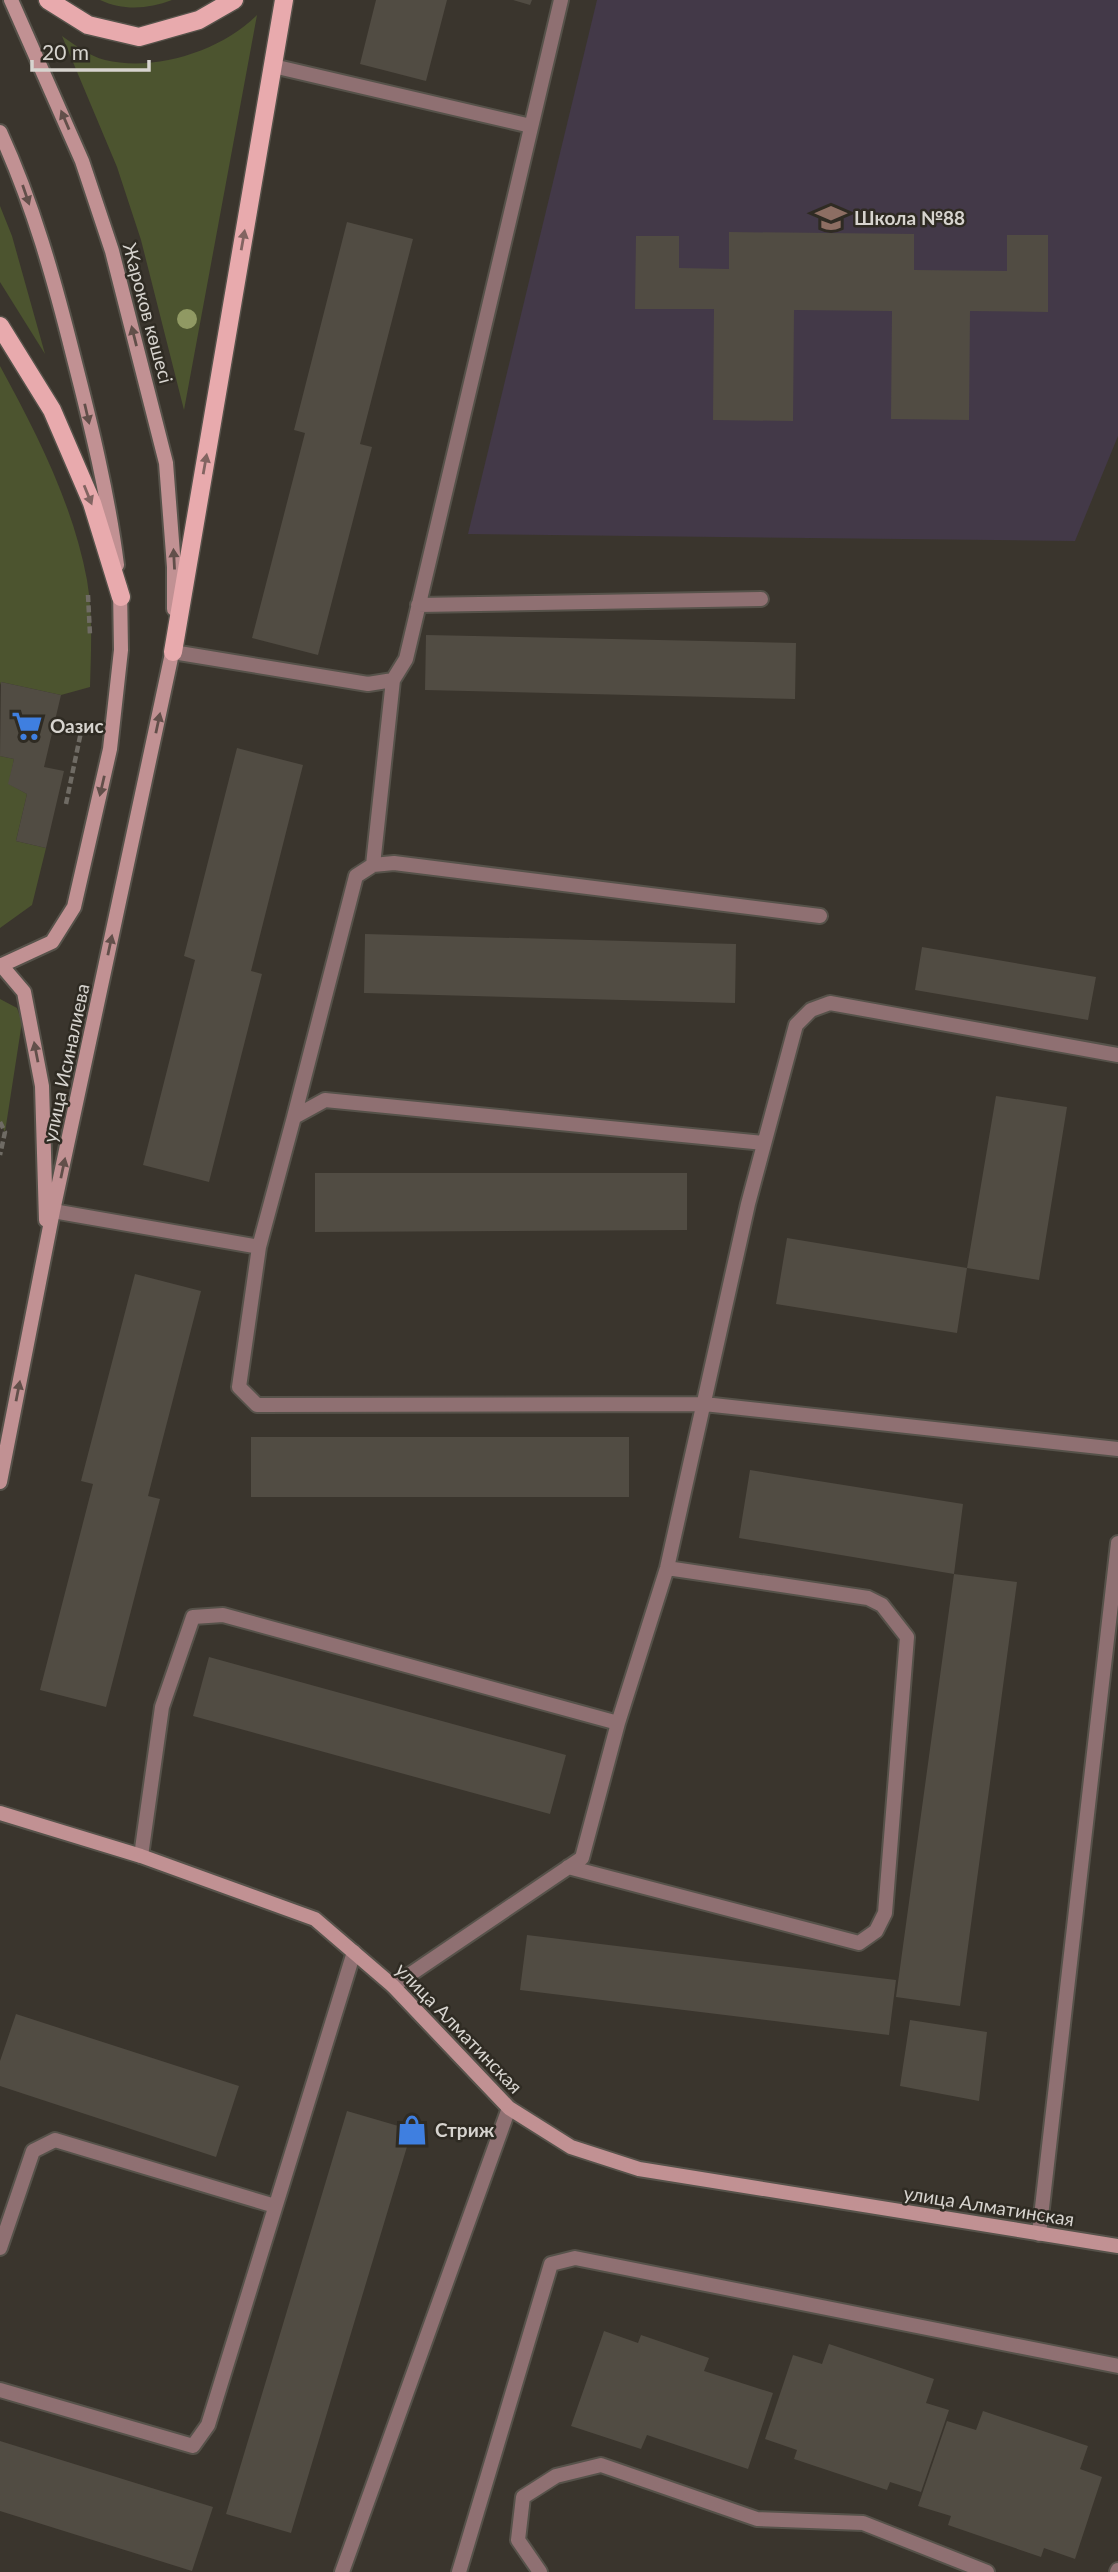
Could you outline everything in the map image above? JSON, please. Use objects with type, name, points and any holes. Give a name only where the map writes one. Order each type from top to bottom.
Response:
[{"type":"main road","points":[[48,0],[88,25],[139,37],[199,20],[233,0]]},
{"type":"main road","points":[[173,652],[284,0]]},
{"type":"main road","points":[[0,326],[52,410],[92,503],[121,597]]},
{"type":"street","name":"Жароков көшесі","points":[[11,0],[82,161],[112,251],[158,425],[170,495],[174,567],[173,652]]},
{"type":"street","points":[[373,865],[393,680],[405,659],[561,0]]},
{"type":"street","points":[[273,65],[531,126]]},
{"type":"street","points":[[0,132],[18,171],[49,259],[110,515],[121,597],[121,650],[110,749],[74,907],[52,942],[0,965],[24,992],[42,1086],[48,1242]]},
{"type":"street","points":[[418,605],[761,598]]},
{"type":"street","points":[[173,652],[368,684],[393,680]]},
{"type":"street","name":"улица Исиналиева","points":[[0,1482],[53,1211],[173,652]]},
{"type":"street","points":[[820,916],[394,863],[373,865],[356,876],[259,1247],[239,1387],[257,1405],[704,1404],[1118,1449]]},
{"type":"street","points":[[393,1986],[582,1858],[618,1723],[667,1568],[748,1204],[796,1025],[811,1010],[830,1003],[1118,1055]]},
{"type":"street","points":[[294,1116],[325,1100],[764,1143]]},
{"type":"street","points":[[53,1211],[259,1247]]},
{"type":"street","points":[[1039,2234],[1118,1543]]},
{"type":"street","points":[[568,1867],[859,1942],[876,1931],[885,1913],[907,1637],[882,1605],[868,1598],[667,1568]]},
{"type":"street","points":[[141,1856],[162,1707],[193,1617],[223,1615],[618,1723]]},
{"type":"street","name":"улица Алматинская","points":[[0,1813],[141,1856],[315,1919],[393,1986],[509,2108],[571,2147],[639,2169],[1118,2246]]},
{"type":"street","points":[[0,2390],[193,2446],[208,2425],[354,1952]]},
{"type":"street","points":[[342,2572],[509,2108]]},
{"type":"street","points":[[0,2248],[33,2151],[55,2140],[275,2206]]},
{"type":"street","points":[[459,2572],[551,2264],[575,2259],[1118,2366]]},
{"type":"street","points":[[540,2572],[519,2540],[523,2497],[556,2476],[601,2465],[757,2519],[863,2523],[987,2572]]},
{"type":"path","points":[[88,592],[91,640]]},
{"type":"path","points":[[65,808],[85,714]]},
{"type":"path","points":[[0,1122],[5,1132],[0,1155]]},
{"type":"shaded area","name":"Школа №88","points":[[597,0],[1118,0],[1118,436],[1075,541],[468,534]]},
{"type":"green space","points":[[100,0],[172,0],[136,8]]},
{"type":"green space","points":[[257,15],[184,410],[141,240],[117,167],[62,36],[82,50],[105,60],[124,63],[166,61],[186,56],[225,39]]},
{"type":"green space","points":[[0,206],[12,236],[45,354],[0,282]]},
{"type":"green space","points":[[0,366],[40,443],[63,496],[87,580],[91,620],[90,687],[61,695],[1,682],[0,685]]},
{"type":"green space","points":[[0,756],[14,759],[9,784],[27,794],[16,841],[46,848],[32,905],[0,928]]},
{"type":"green space","points":[[0,999],[17,1008],[22,1022],[5,1132],[0,1122]]},
{"type":"building","points":[[376,0],[447,0],[426,81],[360,64]]},
{"type":"building","points":[[513,0],[532,0],[530,5]]},
{"type":"building","points":[[347,222],[413,239],[360,444],[372,447],[318,655],[252,638],[305,433],[294,430]]},
{"type":"building","points":[[729,232],[914,234],[914,270],[1007,271],[1007,235],[1048,235],[1048,312],[970,311],[969,420],[891,419],[892,311],[794,310],[793,421],[713,420],[714,309],[635,309],[636,236],[679,236],[679,268],[729,269]]},
{"type":"building","points":[[426,635],[796,643],[795,699],[425,690]]},
{"type":"building","points":[[1,682],[61,695],[44,767],[64,771],[46,848],[16,841],[27,794],[8,784],[14,759],[0,756]]},
{"type":"building","points":[[237,748],[303,765],[251,971],[262,974],[209,1182],[143,1165],[195,960],[184,956]]},
{"type":"building","points":[[365,934],[736,944],[735,1003],[364,993]]},
{"type":"building","points":[[922,947],[1096,977],[1088,1020],[915,990]]},
{"type":"building","points":[[996,1096],[1067,1107],[1039,1280],[967,1268]]},
{"type":"building","points":[[315,1173],[687,1173],[687,1230],[315,1232]]},
{"type":"building","points":[[787,1238],[967,1268],[957,1333],[776,1304]]},
{"type":"building","points":[[135,1274],[201,1291],[148,1496],[160,1499],[106,1707],[40,1690],[93,1484],[81,1481]]},
{"type":"building","points":[[251,1437],[629,1437],[629,1497],[251,1497]]},
{"type":"building","points":[[750,1470],[963,1504],[954,1574],[739,1538]]},
{"type":"building","points":[[954,1574],[1017,1582],[960,2006],[896,1997]]},
{"type":"building","points":[[209,1657],[566,1755],[550,1814],[193,1716]]},
{"type":"building","points":[[527,1935],[896,1980],[889,2035],[520,1990]]},
{"type":"building","points":[[16,2014],[239,2086],[216,2157],[0,2086],[0,2061]]},
{"type":"building","points":[[910,2020],[987,2032],[979,2101],[900,2086]]},
{"type":"building","points":[[347,2111],[412,2130],[291,2533],[226,2514]]},
{"type":"building","points":[[604,2331],[638,2343],[641,2335],[709,2358],[704,2371],[773,2393],[748,2469],[647,2435],[641,2449],[571,2426]]},
{"type":"building","points":[[829,2344],[934,2379],[926,2403],[949,2410],[921,2492],[890,2482],[887,2490],[794,2459],[797,2450],[765,2439],[793,2355],[822,2364]]},
{"type":"building","points":[[983,2411],[1088,2446],[1080,2469],[1102,2477],[1075,2559],[1044,2548],[1041,2557],[948,2525],[951,2516],[918,2506],[947,2421],[976,2430]]},
{"type":"building","points":[[0,2441],[213,2507],[192,2571],[0,2511]]},
{"type":"place","name":"Школа №88","points":[[831,218]]},
{"type":"place","name":"Оазис","points":[[27,726]]},
{"type":"place","name":"Стриж","points":[[412,2130]]}]
